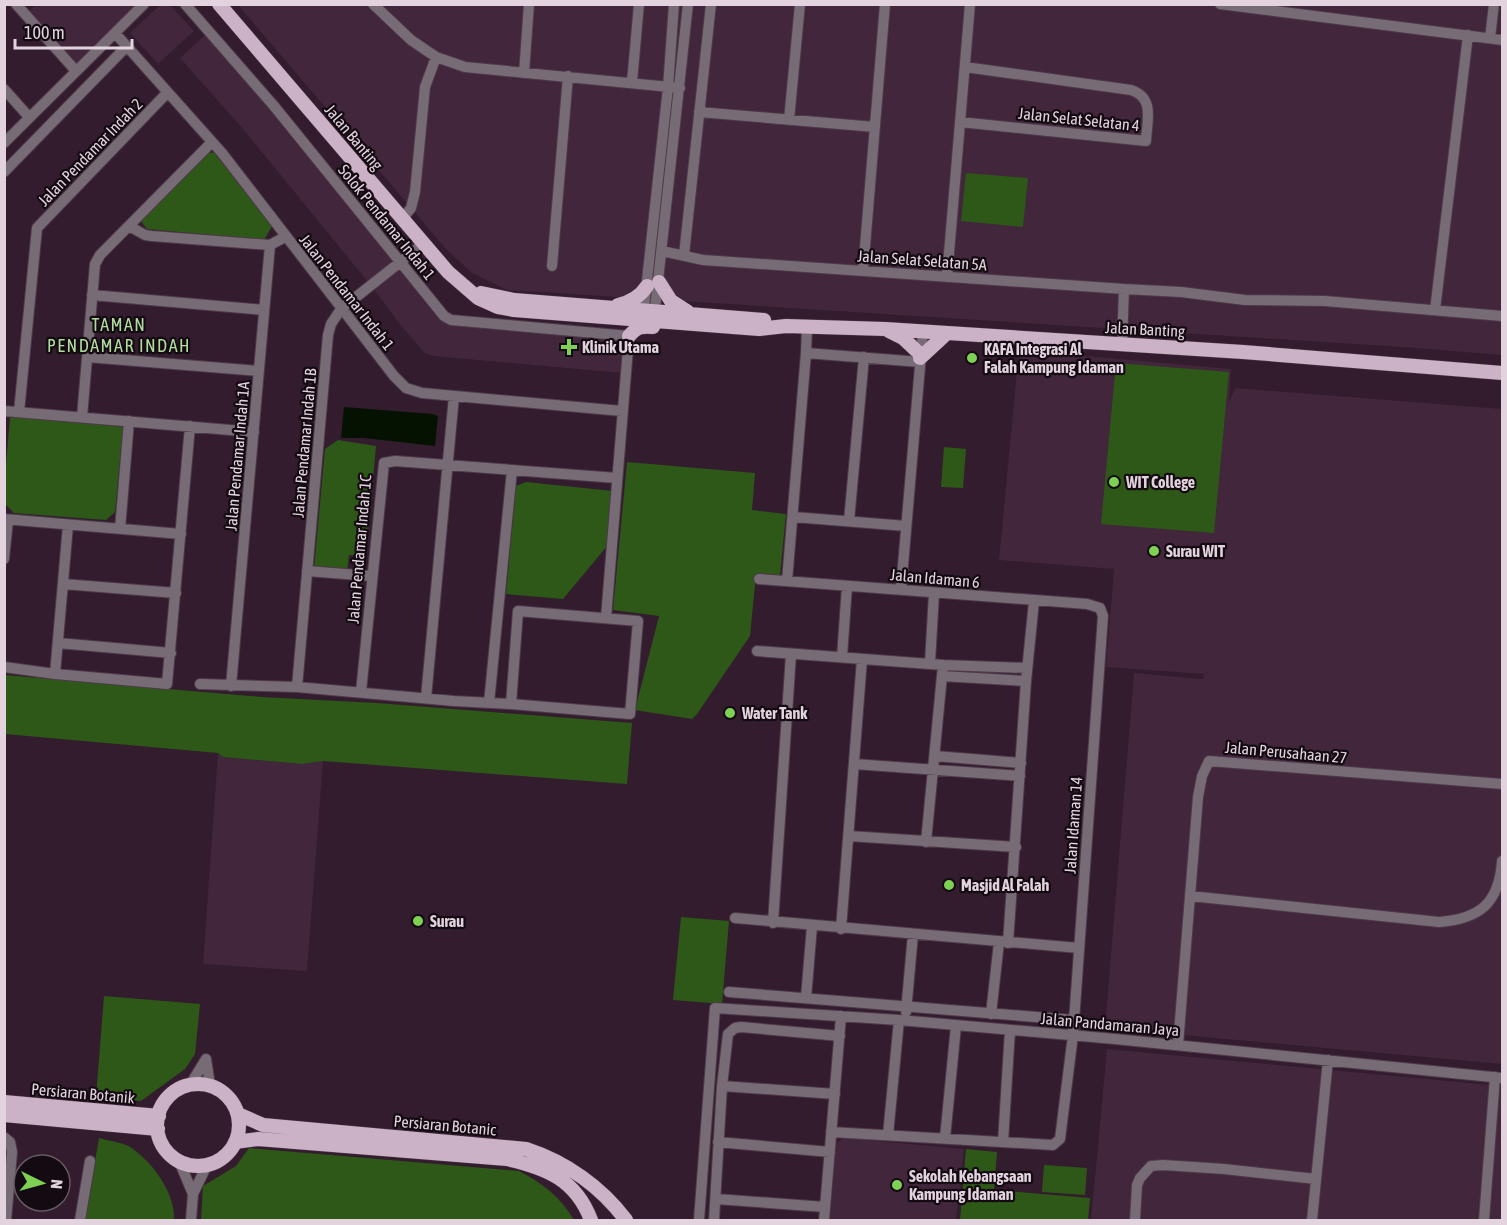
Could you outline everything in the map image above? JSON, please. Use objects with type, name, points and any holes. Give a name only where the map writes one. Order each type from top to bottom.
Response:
[{"type":"main road","name":"Jalan Banting","points":[[219,4],[448,272],[478,298],[489,303],[514,310],[649,315],[764,329],[786,326],[923,331],[1243,352],[1503,373]]},
{"type":"main road","points":[[608,308],[634,300],[653,284],[690,319],[669,328],[641,326],[629,336]]},
{"type":"main road","name":"Jalan Banting","points":[[467,288],[505,298],[608,308],[649,315]]},
{"type":"main road","points":[[885,329],[903,338],[920,358],[946,333]]},
{"type":"main road","points":[[190,1085],[210,1086],[228,1096],[238,1114],[236,1142],[224,1157],[207,1165],[188,1165],[173,1157],[162,1144],[158,1123],[163,1105],[179,1089],[190,1085]]},
{"type":"main road","name":"Persiaran Botanik","points":[[4,1102],[158,1123]]},
{"type":"main road","name":"Persiaran Botanic","points":[[238,1114],[263,1125],[526,1149],[562,1163],[615,1205],[626,1221]]},
{"type":"main road","points":[[4,1115],[158,1123]]},
{"type":"main road","name":"Persiaran Botanic","points":[[236,1142],[258,1139],[507,1159],[525,1163],[548,1171],[567,1183],[580,1197],[591,1221]]},
{"type":"street","points":[[16,4],[76,71]]},
{"type":"street","points":[[4,143],[144,4]]},
{"type":"street","name":"Solok Pendamar Indah 1","points":[[185,4],[274,106],[444,316],[451,320],[629,336]]},
{"type":"street","points":[[373,4],[411,40],[436,57],[465,67],[680,88]]},
{"type":"street","points":[[524,72],[529,4]]},
{"type":"street","points":[[632,82],[639,4]]},
{"type":"street","points":[[649,315],[674,4]]},
{"type":"street","points":[[653,284],[662,251],[688,4]]},
{"type":"street","points":[[684,255],[711,4]]},
{"type":"street","points":[[789,120],[800,4]]},
{"type":"street","points":[[863,272],[885,4]]},
{"type":"street","points":[[947,277],[970,4]]},
{"type":"street","points":[[1220,4],[1503,40]]},
{"type":"street","points":[[1490,38],[1494,4]]},
{"type":"street","name":"Jalan Pendamar Indah 1","points":[[115,33],[212,142],[274,219],[340,309],[406,388],[422,393],[622,411]]},
{"type":"street","points":[[1435,310],[1468,35]]},
{"type":"street","points":[[4,172],[126,47]]},
{"type":"street","points":[[402,219],[411,208],[415,192],[425,87],[436,57]]},
{"type":"street","name":"Jalan Selat Selatan 4","points":[[960,122],[1146,141],[1148,104],[1140,93],[965,68]]},
{"type":"street","points":[[552,266],[568,76]]},
{"type":"street","points":[[4,89],[29,117]]},
{"type":"street","name":"Jalan Pendamar Indah 2","points":[[19,412],[38,228],[167,93]]},
{"type":"street","points":[[699,112],[875,127]]},
{"type":"street","points":[[82,417],[95,264],[99,255],[212,142]]},
{"type":"street","points":[[129,226],[145,235],[152,236],[270,245],[285,237]]},
{"type":"street","name":"Jalan Pendamar Indah 1B","points":[[297,687],[328,335],[331,324],[340,309],[423,244]]},
{"type":"street","name":"Jalan Pendamar Indah 1A","points":[[231,686],[270,245]]},
{"type":"street","name":"Jalan Selat Selatan 5A","points":[[662,251],[703,260],[1124,290],[1181,292],[1245,300],[1325,301],[1503,316]]},
{"type":"street","points":[[1122,345],[1124,290]]},
{"type":"street","points":[[93,295],[264,310]]},
{"type":"street","points":[[787,581],[794,517],[807,327]]},
{"type":"street","points":[[901,589],[923,331]]},
{"type":"street","points":[[606,618],[629,336]]},
{"type":"street","points":[[806,353],[920,358]]},
{"type":"street","points":[[87,357],[259,371]]},
{"type":"street","points":[[849,521],[864,357]]},
{"type":"street","points":[[426,698],[454,396]]},
{"type":"street","points":[[4,411],[254,432]]},
{"type":"street","points":[[120,529],[129,422]]},
{"type":"street","points":[[4,667],[167,684],[190,426]]},
{"type":"street","name":"Jalan Pendamar Indah 1C","points":[[361,692],[384,463],[395,461],[617,478]]},
{"type":"street","points":[[489,703],[512,470]]},
{"type":"street","points":[[794,517],[906,526]]},
{"type":"street","points":[[4,559],[6,519],[181,534]]},
{"type":"street","points":[[55,674],[68,525]]},
{"type":"street","points":[[307,571],[371,576]]},
{"type":"street","name":"Jalan Idaman 6","points":[[759,579],[1095,605],[1100,608],[1103,616]]},
{"type":"street","points":[[63,584],[176,593]]},
{"type":"street","points":[[842,657],[847,586]]},
{"type":"street","points":[[930,663],[934,593]]},
{"type":"street","points":[[991,1014],[1016,847],[1026,681],[1034,600]]},
{"type":"street","points":[[200,684],[297,687],[630,714],[638,621],[518,611],[511,704]]},
{"type":"street","name":"Jalan Idaman 14","points":[[831,1132],[1053,1145],[1060,1138],[1073,1035],[1103,616]]},
{"type":"street","points":[[58,643],[171,653]]},
{"type":"street","points":[[758,651],[930,663],[943,670],[1026,681]]},
{"type":"street","points":[[772,923],[791,654]]},
{"type":"street","points":[[841,929],[862,659]]},
{"type":"street","points":[[943,670],[1027,668]]},
{"type":"street","points":[[926,842],[943,670]]},
{"type":"street","points":[[934,756],[1021,763]]},
{"type":"street","name":"Jalan Perusahaan 27","points":[[1178,1045],[1198,796],[1202,776],[1209,761],[1503,784]]},
{"type":"street","points":[[854,764],[1020,776]]},
{"type":"street","points":[[849,836],[1016,847]]},
{"type":"street","points":[[1190,897],[1439,922],[1451,921],[1470,916],[1492,899],[1499,884],[1503,861]]},
{"type":"street","points":[[735,918],[1079,948]]},
{"type":"street","points":[[806,998],[812,926]]},
{"type":"street","points":[[888,1135],[902,1020],[907,1006],[913,934]]},
{"type":"street","name":"Jalan Pandamaran Jaya","points":[[729,992],[1073,1020]]},
{"type":"street","name":"Jalan Pandamaran Jaya","points":[[699,1221],[715,1008],[902,1020],[1073,1035],[1499,1077]]},
{"type":"street","points":[[824,1221],[841,1016]]},
{"type":"street","points":[[945,1138],[956,1026]]},
{"type":"street","points":[[714,1221],[722,1086],[728,1034],[735,1028],[840,1036]]},
{"type":"street","points":[[1003,1142],[1010,1030]]},
{"type":"street","points":[[190,1085],[206,1059],[210,1086]]},
{"type":"street","points":[[1312,1221],[1328,1060]]},
{"type":"street","points":[[1484,1221],[1499,1077]]},
{"type":"street","points":[[722,1086],[835,1094]]},
{"type":"street","points":[[4,1137],[10,1142],[12,1152],[6,1221]]},
{"type":"street","points":[[718,1142],[830,1152]]},
{"type":"street","points":[[80,1221],[90,1161]]},
{"type":"street","points":[[180,1161],[193,1194]]},
{"type":"street","points":[[191,1221],[193,1194],[207,1165]]},
{"type":"street","points":[[1134,1221],[1137,1185],[1151,1166],[1224,1169],[1316,1179]]},
{"type":"street","points":[[716,1199],[825,1207]]},
{"type":"shaded area","points":[[36,5],[140,5],[77,67],[27,13]]},
{"type":"shaded area","points":[[160,5],[170,5],[194,31],[158,64],[130,33]]},
{"type":"shaded area","points":[[238,5],[1502,5],[1502,355],[507,290],[472,273],[446,249]]},
{"type":"shaded area","points":[[206,34],[273,110],[442,319],[626,339],[622,373],[433,356],[425,353],[243,129],[180,58]]},
{"type":"shaded area","points":[[1019,350],[1231,369],[1229,402],[1235,388],[1502,409],[1502,1064],[1105,1028],[1134,673],[1203,679],[1204,674],[1106,667],[1114,569],[999,560]]},
{"type":"shaded area","points":[[344,407],[438,416],[435,446],[364,438],[341,438]]},
{"type":"shaded area","points":[[218,753],[223,757],[302,764],[323,761],[307,971],[203,964]]},
{"type":"shaded area","points":[[1107,1049],[1502,1086],[1502,1220],[1091,1220]]},
{"type":"shaded area","name":"Sekolah Kebangsaan Kampung Idaman","points":[[844,1138],[964,1149],[956,1220],[830,1220],[836,1143]]},
{"type":"green space","points":[[219,152],[274,223],[264,240],[147,229],[140,220],[207,153]]},
{"type":"green space","points":[[966,173],[1028,178],[1023,227],[961,221]]},
{"type":"green space","points":[[1116,363],[1229,372],[1214,533],[1101,524]]},
{"type":"green space","points":[[17,415],[123,427],[115,512],[106,520],[14,513],[5,504],[5,476],[10,418]]},
{"type":"green space","points":[[338,440],[376,446],[366,556],[349,555],[347,572],[314,569],[325,449]]},
{"type":"green space","points":[[944,447],[966,449],[963,488],[941,487]]},
{"type":"green space","points":[[627,462],[755,473],[752,510],[786,514],[780,575],[756,574],[750,636],[692,719],[635,710],[659,616],[613,610]]},
{"type":"green space","points":[[526,482],[613,491],[608,545],[563,599],[506,594],[516,486]]},
{"type":"green space","points":[[4,675],[262,697],[377,703],[632,723],[627,784],[323,761],[302,764],[223,757],[218,753],[5,734]]},
{"type":"green space","points":[[681,917],[729,921],[722,1004],[673,1000]]},
{"type":"green space","points":[[104,996],[200,1004],[195,1054],[185,1069],[141,1101],[96,1097]]},
{"type":"green space","points":[[99,1138],[127,1145],[154,1169],[167,1189],[174,1210],[174,1220],[85,1220]]},
{"type":"green space","points":[[249,1148],[519,1171],[551,1192],[574,1220],[201,1220],[203,1186],[236,1166]]},
{"type":"green space","points":[[966,1149],[997,1152],[994,1190],[1090,1198],[1088,1220],[960,1220]]},
{"type":"green space","points":[[1044,1165],[1087,1168],[1085,1195],[1042,1192]]},
{"type":"place","name":"Klinik Utama","points":[[569,347]]},
{"type":"place","name":"KAFA Integrasi Al Falah Kampung Idaman","points":[[972,358]]},
{"type":"place","name":"WIT College","points":[[1114,482]]},
{"type":"place","name":"Surau WIT","points":[[1154,551]]},
{"type":"place","name":"Water Tank","points":[[730,713]]},
{"type":"place","name":"Masjid Al Falah","points":[[949,885]]},
{"type":"place","name":"Surau","points":[[418,921]]},
{"type":"place","name":"Sekolah Kebangsaan Kampung Idaman","points":[[897,1185]]},
{"type":"district","name":"TAMAN PENDAMAR INDAH","points":[[119,334]]}]
